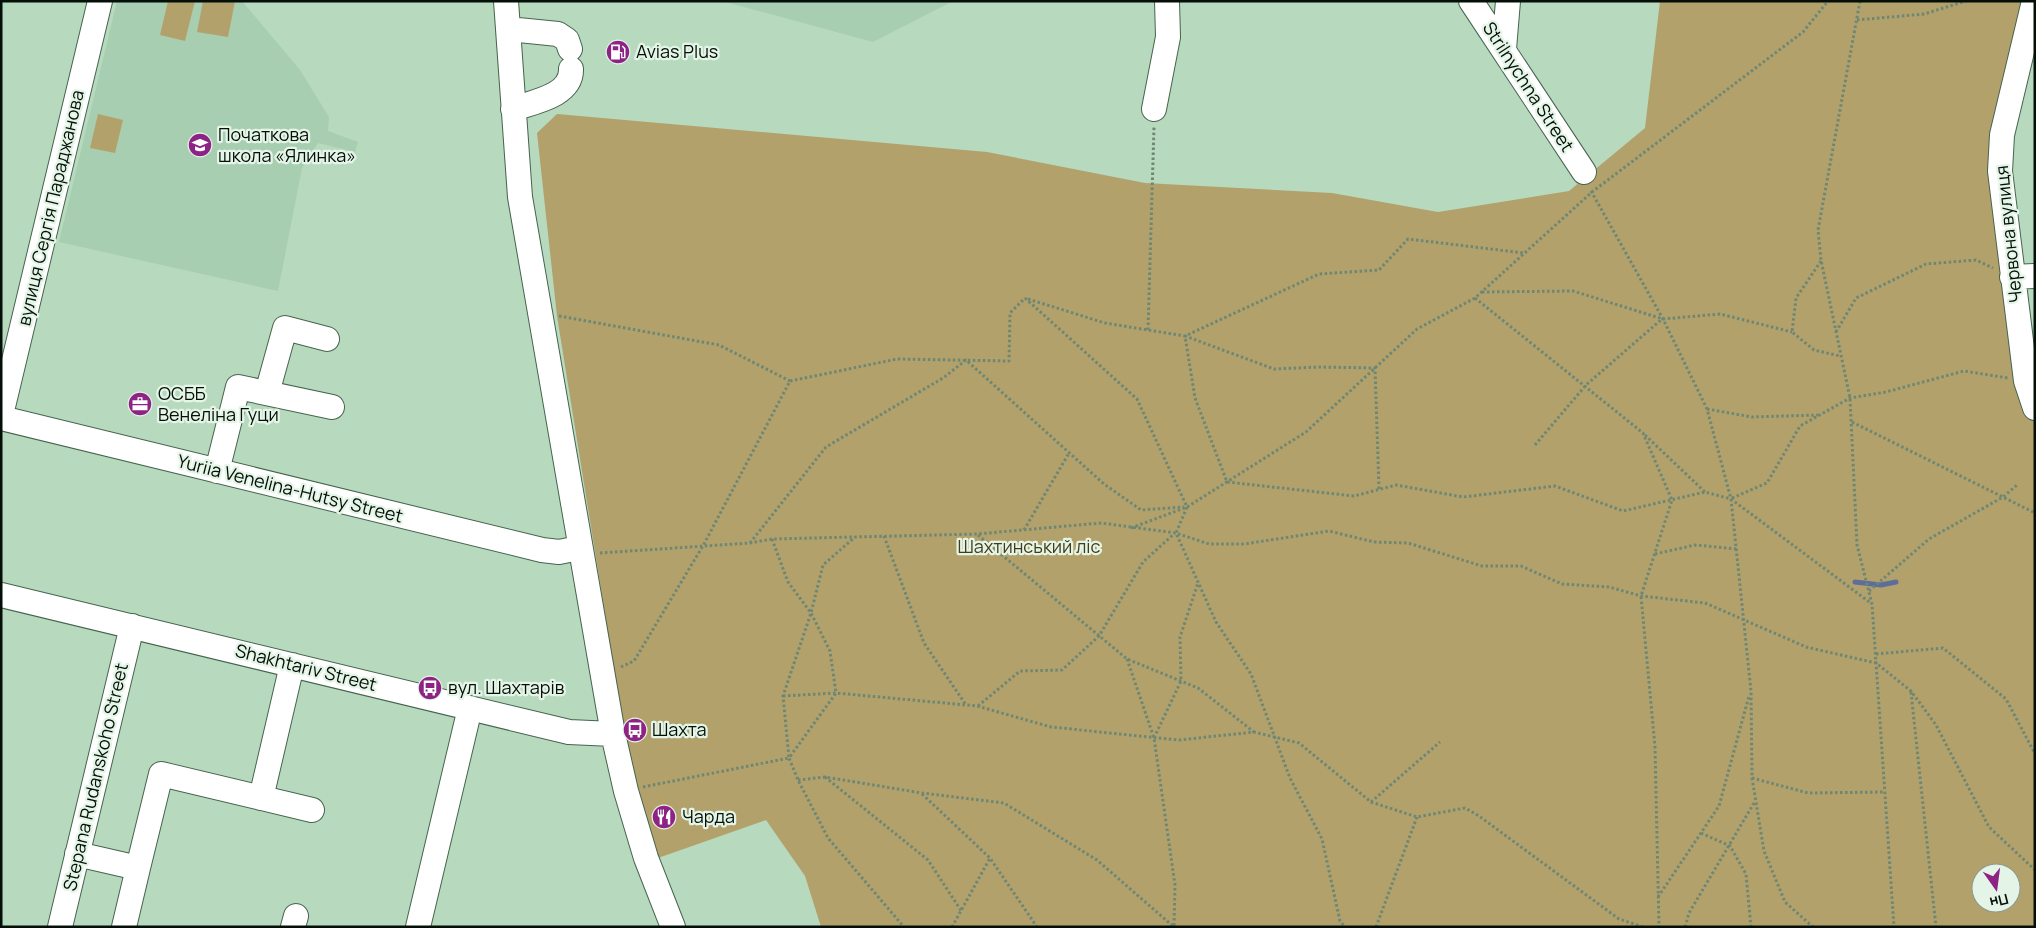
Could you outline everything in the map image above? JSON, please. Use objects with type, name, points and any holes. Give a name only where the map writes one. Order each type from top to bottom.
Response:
[{"type":"street","name":"вулиця Сергія Параджанова","points":[[1,417],[100,1]]},
{"type":"street","points":[[506,1],[520,197],[539,313],[588,550],[603,677],[612,734],[626,791],[646,858],[673,927]]},
{"type":"street","points":[[1154,109],[1168,37],[1167,1]]},
{"type":"street","name":"Strilnychna Street","points":[[1471,1],[1504,49],[1588,182]]},
{"type":"street","points":[[1504,49],[1508,1]]},
{"type":"street","name":"Червона вулиця","points":[[2031,396],[2024,277],[2000,170],[2002,135],[2034,1]]},
{"type":"street","points":[[508,29],[558,34],[567,40],[570,59],[571,76],[567,85],[556,94],[513,109]]},
{"type":"street","points":[[267,393],[285,328],[327,338]]},
{"type":"street","points":[[217,471],[238,386],[332,407]]},
{"type":"street","name":"Yuriia Venelina-Hutsy Street","points":[[1,417],[542,550],[559,552],[588,550]]},
{"type":"street","name":"Shakhtariv Street","points":[[1,595],[569,732],[612,734]]},
{"type":"street","name":"Stepana Rudanskoho Street","points":[[60,927],[132,626]]},
{"type":"street","points":[[261,798],[292,665]]},
{"type":"street","points":[[418,927],[470,708]]},
{"type":"street","points":[[124,927],[161,774],[312,810]]},
{"type":"street","points":[[77,854],[138,868]]},
{"type":"path","points":[[1130,528],[1187,507],[1306,432],[1417,329],[1475,298],[1525,253],[1588,182],[1803,32],[1828,1]]},
{"type":"path","points":[[1860,1],[1818,230],[1821,260],[1850,398],[1857,545],[1872,604],[1894,927]]},
{"type":"path","points":[[1857,20],[1924,14],[1966,1]]},
{"type":"path","points":[[1148,330],[1154,109]]},
{"type":"path","points":[[1588,182],[1663,319],[1707,409],[1731,499],[1751,691],[1752,778],[1764,851],[1785,902],[1813,927]]},
{"type":"path","points":[[1185,336],[1319,274],[1379,270],[1408,238],[1525,253]]},
{"type":"path","points":[[1792,332],[1796,298],[1821,260]]},
{"type":"path","points":[[1836,332],[1856,298],[1926,264],[1976,260],[2024,277]]},
{"type":"path","points":[[1481,292],[1574,291],[1663,319],[1720,314],[1792,332],[1814,350],[1840,356]]},
{"type":"path","points":[[1025,298],[1105,323],[1185,336],[1274,369],[1319,367],[1375,368]]},
{"type":"path","points":[[539,313],[719,345],[790,381],[897,359],[1009,361],[1010,313],[1025,298]]},
{"type":"path","points":[[977,706],[1020,671],[1062,670],[1099,636],[1144,562],[1176,533],[1187,507],[1137,399],[1025,298]]},
{"type":"path","points":[[1475,298],[1586,385],[1643,433],[1705,492],[1731,499],[1872,604]]},
{"type":"path","points":[[1535,445],[1586,385],[1663,319]]},
{"type":"path","points":[[1185,336],[1195,398],[1227,482]]},
{"type":"path","points":[[966,360],[1104,484],[1141,510],[1187,507]]},
{"type":"path","points":[[750,543],[826,447],[943,378],[966,360]]},
{"type":"path","points":[[1375,368],[1379,489]]},
{"type":"path","points":[[1731,499],[1767,483],[1800,426],[1850,398],[1886,392],[1964,371],[2031,396]]},
{"type":"path","points":[[603,677],[634,661],[704,544],[790,381]]},
{"type":"path","points":[[1707,409],[1752,417],[1820,415]]},
{"type":"path","points":[[1851,422],[2035,514]]},
{"type":"path","points":[[1643,433],[1672,500],[1641,596],[1655,747],[1659,927]]},
{"type":"path","points":[[1024,530],[1070,453]]},
{"type":"path","points":[[1227,482],[1354,496],[1396,485],[1463,497],[1555,486],[1623,510],[1705,492]]},
{"type":"path","points":[[1869,591],[1930,539],[2003,497],[2017,485]]},
{"type":"path","points":[[588,550],[750,543],[772,539],[977,534],[1101,524],[1176,533],[1209,544],[1244,544],[1329,531],[1374,542],[1408,543],[1482,566],[1521,566],[1562,584],[1609,587],[1641,596],[1704,604],[1806,647],[1876,663],[1911,691],[1936,725],[1989,827],[2035,870]]},
{"type":"path","points":[[1176,533],[1216,622],[1251,674],[1290,778],[1322,838],[1340,921],[1345,927]]},
{"type":"path","points":[[977,534],[1127,659],[1198,688],[1254,732]]},
{"type":"path","points":[[884,536],[924,644],[966,705]]},
{"type":"path","points":[[855,537],[823,565],[810,614],[783,696],[789,758],[798,780],[828,838],[904,927]]},
{"type":"path","points":[[626,791],[789,758],[836,693],[830,651],[810,614],[788,582],[772,539]]},
{"type":"path","points":[[1654,554],[1694,545],[1736,549]]},
{"type":"path","points":[[1154,738],[1181,681],[1180,637],[1198,582]]},
{"type":"path","points":[[1876,654],[1943,648],[2006,699],[2035,754]]},
{"type":"path","points":[[1127,659],[1154,738],[1175,886],[1174,927]]},
{"type":"path","points":[[1657,898],[1720,806],[1751,691]]},
{"type":"path","points":[[1911,691],[1936,927]]},
{"type":"path","points":[[783,696],[836,693],[977,706],[1052,728],[1179,740],[1254,732],[1274,735],[1299,743],[1371,802],[1417,817],[1465,808],[1619,919],[1643,927]]},
{"type":"path","points":[[1371,802],[1440,742]]},
{"type":"path","points":[[798,780],[825,777],[922,793],[1004,803],[1097,860],[1174,927]]},
{"type":"path","points":[[825,777],[928,860],[962,912]]},
{"type":"path","points":[[1752,778],[1808,793],[1885,792]]},
{"type":"path","points":[[922,793],[990,858],[1037,927]]},
{"type":"path","points":[[1685,927],[1689,913],[1755,803]]},
{"type":"path","points":[[1376,927],[1417,817]]},
{"type":"path","points":[[1701,833],[1730,846],[1746,874],[1751,927]]},
{"type":"path","points":[[952,927],[962,912],[990,858]]},
{"type":"shaded area","name":"Початкова школа «Ялинка»","points":[[117,1],[242,1],[300,70],[329,117],[328,131],[358,142],[355,152],[318,143],[302,168],[278,291],[59,242]]},
{"type":"shaded area","points":[[722,1],[953,1],[873,42]]},
{"type":"green space","points":[[168,1],[195,1],[185,41],[160,35]]},
{"type":"green space","points":[[203,1],[235,1],[228,37],[197,32]]},
{"type":"green space","name":"Шахтинський ліс","points":[[1660,1],[2027,1],[1991,155],[2035,412],[2035,927],[821,927],[805,876],[766,820],[658,858],[626,744],[557,316],[537,133],[557,114],[987,152],[1145,183],[1332,193],[1438,212],[1569,191],[1645,128]]},
{"type":"green space","points":[[98,114],[123,120],[115,153],[90,148]]},
{"type":"waterway","points":[[1855,582],[1881,585],[1896,582]]},
{"type":"place","name":"Avias Plus","points":[[618,52]]},
{"type":"place","name":"Початкова школа «Ялинка»","points":[[200,145]]},
{"type":"place","name":"ОСББ Венеліна Гуци","points":[[140,404]]},
{"type":"place","name":"вул. Шахтарів","points":[[430,688]]},
{"type":"place","name":"Шахта","points":[[635,730]]},
{"type":"place","name":"Чарда","points":[[664,817]]}]
